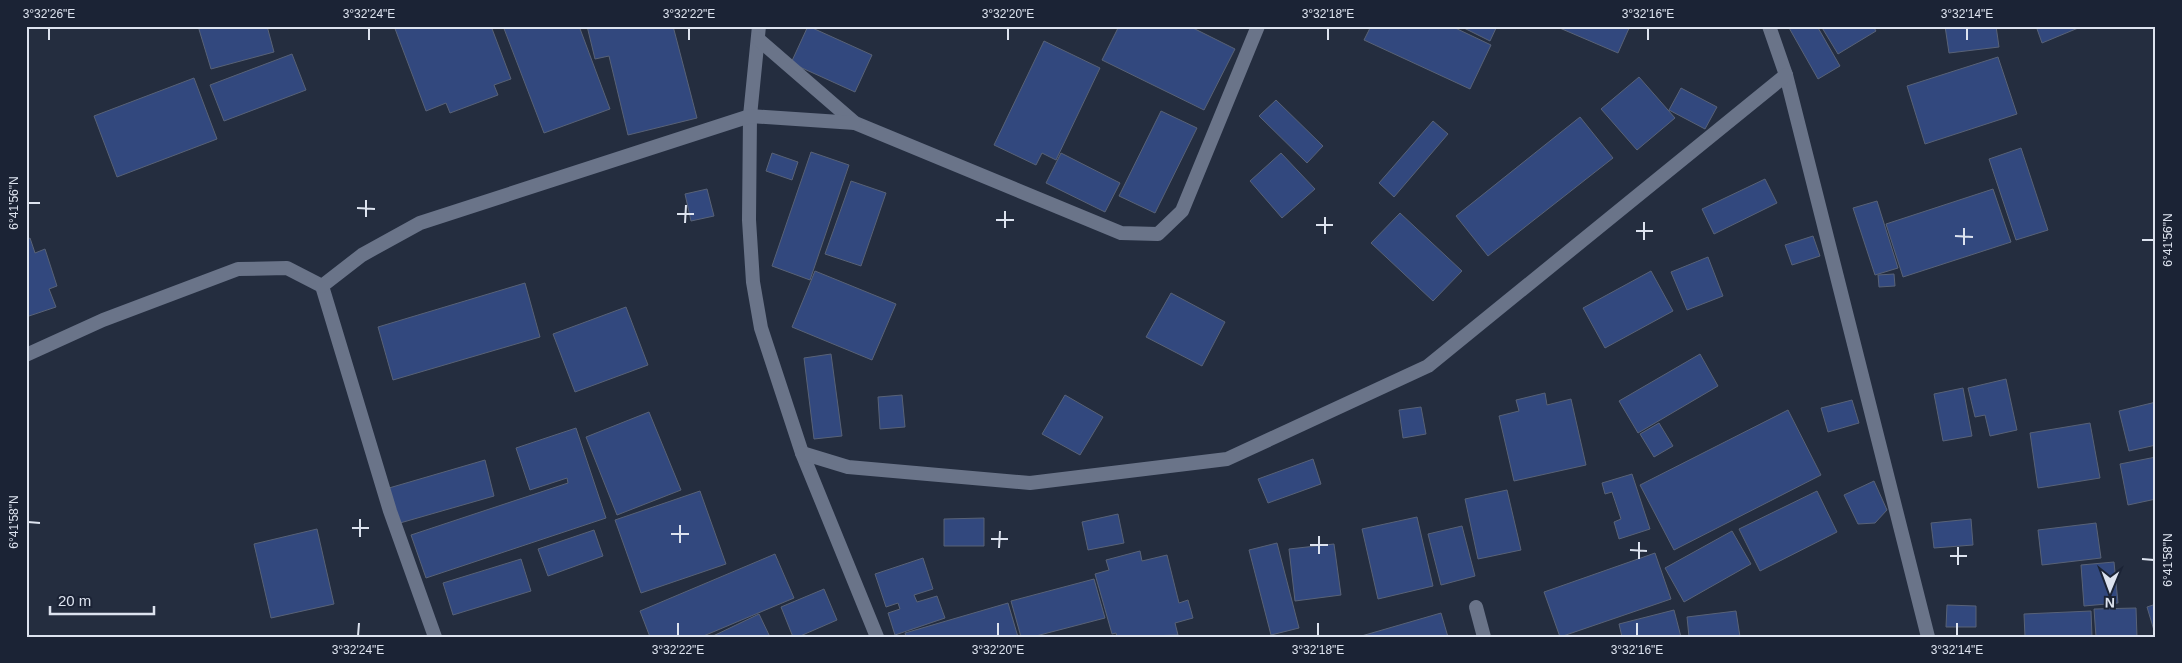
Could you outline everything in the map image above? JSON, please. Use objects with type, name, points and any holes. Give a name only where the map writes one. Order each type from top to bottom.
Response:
[{"type":"street","points":[[322,286],[362,254],[420,223],[750,116],[855,123],[1121,233],[1158,234],[1182,211],[1258,26]]},
{"type":"street","points":[[1769,26],[1786,74],[1928,637]]},
{"type":"street","points":[[759,32],[855,123]]},
{"type":"street","points":[[759,32],[750,116],[749,220],[753,282],[761,328],[802,453],[877,637]]},
{"type":"street","points":[[802,453],[848,467],[1030,483],[1227,459],[1428,366],[1786,74]]},
{"type":"street","points":[[26,355],[103,320],[238,268],[287,268],[322,286],[390,511],[435,637]]},
{"type":"street","points":[[1476,607],[1484,637]]},
{"type":"building","points":[[198,26],[267,26],[274,52],[211,69]]},
{"type":"building","points":[[394,26],[491,26],[511,79],[494,85],[498,95],[450,113],[446,103],[426,111]]},
{"type":"building","points":[[503,26],[579,26],[610,109],[544,133]]},
{"type":"building","points":[[587,26],[673,26],[697,118],[628,135],[609,56],[595,59]]},
{"type":"building","points":[[808,26],[872,55],[855,92],[791,63]]},
{"type":"building","points":[[1119,26],[1189,26],[1235,49],[1204,110],[1102,60]]},
{"type":"building","points":[[1371,26],[1451,26],[1491,45],[1470,89],[1364,40]]},
{"type":"building","points":[[1460,26],[1497,26],[1490,41]]},
{"type":"building","points":[[1555,26],[1630,26],[1618,53]]},
{"type":"building","points":[[1788,26],[1817,26],[1840,66],[1818,79]]},
{"type":"building","points":[[1821,26],[1873,26],[1876,31],[1838,54]]},
{"type":"building","points":[[1945,26],[1996,26],[1999,47],[1949,53]]},
{"type":"building","points":[[2036,26],[2083,26],[2042,43]]},
{"type":"building","points":[[1044,41],[1100,68],[1056,160],[1042,153],[1036,165],[994,145]]},
{"type":"building","points":[[292,54],[306,90],[224,121],[210,85]]},
{"type":"building","points":[[1998,57],[2017,114],[1925,144],[1907,86]]},
{"type":"building","points":[[1639,77],[1675,118],[1637,150],[1601,109]]},
{"type":"building","points":[[194,78],[217,139],[117,177],[94,116]]},
{"type":"building","points":[[1681,88],[1717,107],[1705,129],[1669,110]]},
{"type":"building","points":[[1276,100],[1323,146],[1307,163],[1259,116]]},
{"type":"building","points":[[1161,111],[1197,128],[1155,213],[1119,196]]},
{"type":"building","points":[[1580,117],[1613,158],[1488,256],[1456,216]]},
{"type":"building","points":[[1433,121],[1448,134],[1394,197],[1379,183]]},
{"type":"building","points":[[2021,148],[2048,230],[2016,240],[1989,159]]},
{"type":"building","points":[[811,152],[849,165],[810,280],[772,266]]},
{"type":"building","points":[[772,153],[798,162],[792,180],[766,171]]},
{"type":"building","points":[[1061,153],[1120,183],[1105,212],[1046,183]]},
{"type":"building","points":[[1281,153],[1315,189],[1282,218],[1250,181]]},
{"type":"building","points":[[1765,179],[1777,203],[1714,234],[1702,209]]},
{"type":"building","points":[[851,181],[886,193],[861,266],[825,254]]},
{"type":"building","points":[[707,189],[714,216],[691,221],[685,194]]},
{"type":"building","points":[[1993,189],[2011,242],[1903,277],[1886,224]]},
{"type":"building","points":[[1877,201],[1898,268],[1875,275],[1853,208]]},
{"type":"building","points":[[1400,213],[1462,271],[1433,301],[1371,243]]},
{"type":"building","points":[[1813,236],[1820,256],[1792,265],[1785,245]]},
{"type":"building","points":[[30,238],[35,253],[45,249],[57,286],[49,289],[56,307],[26,317],[26,240]]},
{"type":"building","points":[[1708,257],[1723,296],[1687,310],[1671,272]]},
{"type":"building","points":[[815,271],[896,304],[872,360],[792,327]]},
{"type":"building","points":[[1651,271],[1673,311],[1605,348],[1583,308]]},
{"type":"building","points":[[1894,274],[1895,286],[1879,287],[1878,275]]},
{"type":"building","points":[[525,283],[540,337],[393,380],[378,327]]},
{"type":"building","points":[[1171,293],[1225,322],[1202,366],[1146,337]]},
{"type":"building","points":[[626,307],[648,365],[575,392],[553,334]]},
{"type":"building","points":[[831,354],[842,436],[814,439],[804,358]]},
{"type":"building","points":[[1700,354],[1718,386],[1638,433],[1619,401]]},
{"type":"building","points":[[2006,379],[2017,430],[1990,436],[1985,415],[1975,417],[1968,388]]},
{"type":"building","points":[[1963,388],[1972,436],[1943,441],[1934,394]]},
{"type":"building","points":[[1545,393],[1547,405],[1571,399],[1586,465],[1514,481],[1499,416],[1519,411],[1516,400]]},
{"type":"building","points":[[902,395],[905,427],[880,429],[878,397]]},
{"type":"building","points":[[1065,395],[1103,417],[1080,455],[1042,434]]},
{"type":"building","points":[[1852,400],[1859,423],[1828,432],[1821,408]]},
{"type":"building","points":[[2156,402],[2156,445],[2129,451],[2119,411]]},
{"type":"building","points":[[1421,407],[1426,434],[1403,438],[1399,410]]},
{"type":"building","points":[[1788,410],[1821,475],[1674,550],[1640,485]]},
{"type":"building","points":[[649,412],[681,490],[617,515],[586,437]]},
{"type":"building","points":[[1659,423],[1673,446],[1654,457],[1640,434]]},
{"type":"building","points":[[2090,423],[2100,478],[2038,488],[2030,433]]},
{"type":"building","points":[[576,428],[606,518],[426,578],[411,535],[568,483],[567,478],[530,490],[516,448]]},
{"type":"building","points":[[2156,457],[2156,499],[2128,505],[2120,464]]},
{"type":"building","points":[[1313,459],[1321,484],[1268,503],[1258,479]]},
{"type":"building","points":[[485,460],[494,496],[400,523],[389,488]]},
{"type":"building","points":[[1632,474],[1650,529],[1619,539],[1614,522],[1621,519],[1612,492],[1605,494],[1602,483]]},
{"type":"building","points":[[1874,481],[1887,510],[1875,523],[1858,524],[1844,495]]},
{"type":"building","points":[[1507,490],[1521,550],[1478,559],[1465,499]]},
{"type":"building","points":[[700,491],[726,564],[641,593],[615,520]]},
{"type":"building","points":[[1817,491],[1837,532],[1760,571],[1739,529]]},
{"type":"building","points":[[1118,514],[1124,543],[1088,550],[1082,522]]},
{"type":"building","points":[[1417,517],[1433,586],[1378,599],[1362,529]]},
{"type":"building","points":[[984,518],[984,546],[944,546],[944,519]]},
{"type":"building","points":[[1971,519],[1973,545],[1934,548],[1931,523]]},
{"type":"building","points":[[2096,523],[2101,558],[2042,565],[2038,530]]},
{"type":"building","points":[[1462,526],[1475,576],[1441,585],[1428,534]]},
{"type":"building","points":[[317,529],[334,604],[271,618],[254,544]]},
{"type":"building","points":[[594,530],[603,556],[548,576],[538,549]]},
{"type":"building","points":[[1732,531],[1751,564],[1684,602],[1665,568]]},
{"type":"building","points":[[1277,543],[1299,628],[1271,635],[1249,550]]},
{"type":"building","points":[[1334,544],[1341,595],[1295,601],[1289,549]]},
{"type":"building","points":[[1140,551],[1142,561],[1167,555],[1179,603],[1188,600],[1193,618],[1175,623],[1178,635],[1117,637],[1116,633],[1112,634],[1095,574],[1109,570],[1106,560]]},
{"type":"building","points":[[1655,553],[1671,599],[1560,637],[1544,592]]},
{"type":"building","points":[[775,554],[794,598],[701,637],[650,637],[640,611]]},
{"type":"building","points":[[923,558],[933,589],[914,595],[917,602],[937,596],[945,618],[895,635],[888,613],[900,609],[898,603],[886,607],[875,574]]},
{"type":"building","points":[[521,559],[531,591],[453,615],[443,583]]},
{"type":"building","points":[[2114,562],[2118,603],[2084,606],[2081,565]]},
{"type":"building","points":[[1094,579],[1105,618],[1032,637],[1021,637],[1011,601]]},
{"type":"building","points":[[824,589],[837,620],[798,637],[793,637],[781,607]]},
{"type":"building","points":[[1008,603],[1018,637],[906,637],[905,633]]},
{"type":"building","points":[[2156,604],[2156,637],[2147,607]]},
{"type":"building","points":[[1947,605],[1976,606],[1976,627],[1946,627]]},
{"type":"building","points":[[2136,608],[2137,637],[2096,637],[2094,609]]},
{"type":"building","points":[[1674,610],[1681,637],[1622,637],[1619,624]]},
{"type":"building","points":[[1736,611],[1740,637],[1689,637],[1687,617]]},
{"type":"building","points":[[2091,611],[2092,637],[2025,637],[2024,614]]},
{"type":"building","points":[[1441,613],[1448,637],[1358,637]]},
{"type":"building","points":[[759,614],[770,637],[711,637]]}]
